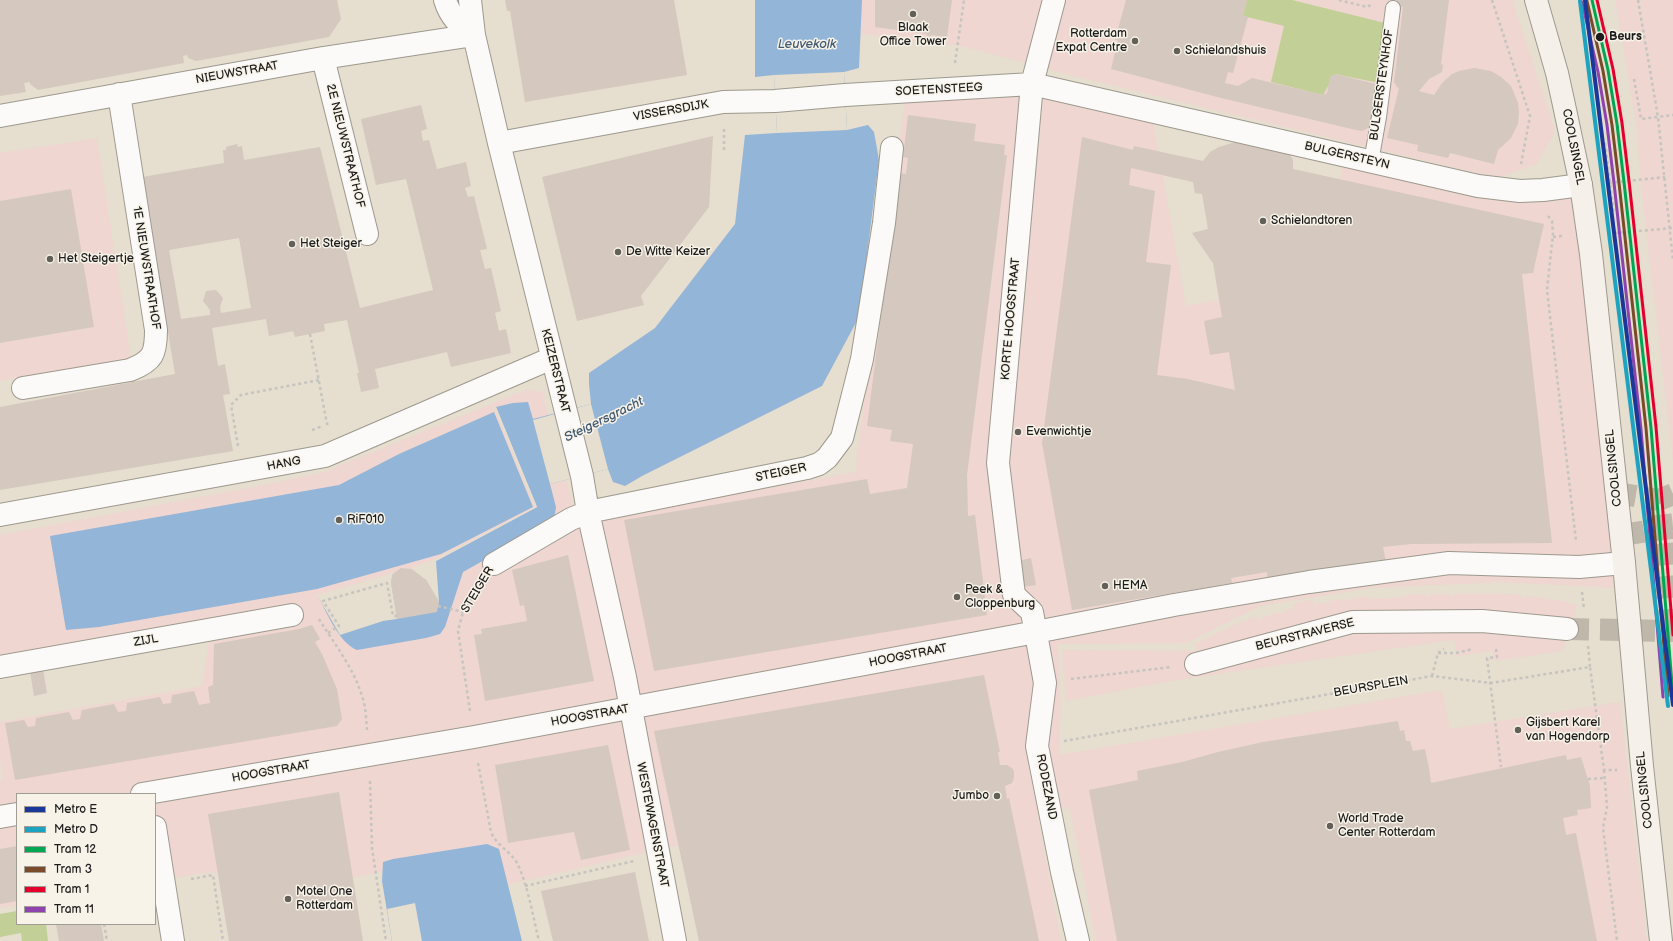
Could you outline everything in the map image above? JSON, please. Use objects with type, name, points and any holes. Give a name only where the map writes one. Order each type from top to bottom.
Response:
[{"type":"street","points":[[446,0],[448,11],[460,26],[474,35]]},
{"type":"street","name":"KEIZERSTRAAT","points":[[470,0],[474,35],[499,143],[582,476],[588,512],[630,708]]},
{"type":"street","name":"KORTE HOOGSTRAAT","points":[[1036,632],[1032,612],[1014,595],[998,463],[1032,84],[1054,0]]},
{"type":"street","name":"COOLSINGEL","points":[[1536,0],[1557,73],[1581,185],[1591,254],[1624,564],[1642,766],[1661,941]]},
{"type":"street","name":"NIEUWSTRAAT","points":[[0,116],[322,58],[474,35]]},
{"type":"street","name":"2E NIEUWSTRAATHOF","points":[[322,58],[367,234]]},
{"type":"street","name":"SOETENSTEEG","points":[[845,95],[951,90],[1032,84]]},
{"type":"street","name":"BULGERSTEYN","points":[[1032,84],[1478,186],[1526,190],[1581,185]]},
{"type":"street","name":"1E NIEUWSTRAATHOF","points":[[23,388],[130,370],[141,365],[151,357],[156,347],[156,330],[118,94]]},
{"type":"street","name":"VISSERSDIJK","points":[[499,143],[723,102],[775,101],[845,95]]},
{"type":"street","name":"STEIGER","points":[[494,564],[571,519],[588,512],[807,468],[819,464],[835,449],[842,438],[862,359],[884,223],[892,148]]},
{"type":"street","name":"HANG","points":[[0,515],[325,456],[552,358]]},
{"type":"street","points":[[1036,632],[1174,605],[1309,582],[1449,563],[1579,567],[1624,564]]},
{"type":"street","name":"ZIJL","points":[[0,667],[292,615]]},
{"type":"street","name":"BEURSTRAVERSE","points":[[1196,664],[1352,622],[1482,621],[1568,629]]},
{"type":"street","name":"RODEZAND","points":[[1036,632],[1055,682],[1038,746],[1062,872],[1078,941]]},
{"type":"street","name":"HOOGSTRAAT","points":[[153,793],[630,708],[1036,632]]},
{"type":"street","name":"WESTEWAGENSTRAAT","points":[[630,708],[674,941]]},
{"type":"street","points":[[0,817],[16,814]]},
{"type":"street","points":[[156,833],[173,941]]},
{"type":"lane","name":"BULGERSTEYNHOF","points":[[1371,162],[1379,118],[1393,8]]},
{"type":"path","points":[[951,90],[964,0]]},
{"type":"path","points":[[1339,0],[1367,7],[1373,4]]},
{"type":"path","points":[[1492,0],[1530,116],[1520,162],[1526,190],[1528,209],[1546,212],[1552,221],[1553,234],[1547,290],[1584,613]]},
{"type":"path","points":[[1638,0],[1658,117],[1673,261]]},
{"type":"path","points":[[1634,79],[1641,118],[1673,114]]},
{"type":"path","points":[[1605,143],[1615,218]]},
{"type":"path","points":[[1581,185],[1665,177]]},
{"type":"path","points":[[1616,226],[1616,233]]},
{"type":"path","points":[[310,334],[323,402]]},
{"type":"path","points":[[243,472],[231,405],[241,395],[318,380]]},
{"type":"path","name":"STEIGER","points":[[461,618],[463,612],[494,564]]},
{"type":"path","points":[[328,633],[339,626],[323,601],[387,583],[393,616],[397,616]]},
{"type":"path","points":[[438,606],[463,612]]},
{"type":"path","points":[[292,615],[318,617],[354,677],[360,690],[366,712],[372,755],[372,848],[386,941]]},
{"type":"path","points":[[1588,644],[1604,770],[1607,807],[1603,828],[1617,941]]},
{"type":"path","points":[[1432,676],[1438,653],[1443,650]]},
{"type":"path","points":[[1438,653],[1456,653]]},
{"type":"path","points":[[1487,658],[1501,768]]},
{"type":"path","points":[[1055,682],[1196,664]]},
{"type":"path","name":"BEURSPLEIN","points":[[1038,746],[1432,676],[1490,683],[1590,667]]},
{"type":"path","points":[[1604,770],[1617,770]]},
{"type":"path","points":[[1588,779],[1604,778]]},
{"type":"path","points":[[539,941],[525,886],[658,857]]},
{"type":"path","points":[[164,883],[213,875],[223,941]]},
{"type":"path","points":[[104,925],[107,941]]},
{"type":"shaded area","points":[[854,0],[1512,0],[1555,131],[1537,164],[1497,178],[1061,73],[962,46],[852,33]]},
{"type":"shaded area","points":[[1615,0],[1673,0],[1673,460],[1641,186],[1637,128]]},
{"type":"shaded area","points":[[1012,88],[1152,116],[1186,306],[1319,280],[1344,158],[1574,189],[1583,254],[1614,588],[1502,582],[1371,588],[1260,606],[1186,643],[1058,644],[1061,702],[1059,755],[1442,690],[1450,729],[1620,702],[1647,941],[1096,941],[1070,808],[1037,813],[1061,941],[944,941],[917,801],[669,847],[503,886],[401,868],[347,879],[210,872],[156,881],[156,793],[16,793],[16,905],[0,908],[0,780],[3,779],[0,756],[0,722],[202,686],[209,641],[300,625],[296,606],[0,657],[0,535],[269,484],[324,472],[528,389],[542,392],[578,524],[855,472],[905,99]]},
{"type":"shaded area","points":[[97,138],[131,358],[0,381],[0,343],[94,327],[0,201],[0,153]]},
{"type":"shaded area","points":[[1426,594],[1426,596],[1430,596],[1430,594],[1450,594],[1450,596],[1453,596],[1454,594],[1508,594],[1521,595],[1521,598],[1525,598],[1525,596],[1545,598],[1545,601],[1548,601],[1549,599],[1569,602],[1568,605],[1577,605],[1571,630],[1562,651],[1494,661],[1493,651],[1457,656],[1454,640],[1176,680],[1066,701],[1062,650],[1195,651],[1197,649],[1195,644],[1234,625],[1256,616],[1258,621],[1261,620],[1261,618],[1279,612],[1280,614],[1283,613],[1283,611],[1294,608],[1293,604],[1313,599],[1314,604],[1325,602],[1325,604],[1329,604],[1329,601],[1348,599],[1349,601],[1352,601],[1352,598],[1372,597],[1372,599]]},
{"type":"green space","points":[[1247,0],[1292,0],[1385,23],[1379,83],[1335,74],[1323,95],[1271,82],[1284,26],[1243,16]]},
{"type":"green space","points":[[16,911],[16,925],[46,925],[48,941],[22,941],[21,933],[0,937],[0,914]]},
{"type":"water","points":[[755,0],[862,0],[859,68],[844,72],[847,130],[868,125],[874,132],[879,160],[859,317],[822,386],[642,476],[625,486],[613,482],[608,469],[550,484],[556,507],[554,521],[463,572],[445,627],[440,634],[426,638],[357,650],[345,641],[339,634],[318,596],[393,574],[391,582],[396,614],[436,612],[439,602],[426,580],[412,569],[436,561],[537,507],[496,407],[513,403],[528,402],[533,419],[591,404],[589,373],[655,328],[735,224],[745,135],[777,133],[774,75],[755,77]]},
{"type":"water","points":[[494,412],[533,507],[441,554],[317,589],[99,627],[66,630],[50,536],[339,485],[399,454]]},
{"type":"water","points":[[487,844],[499,849],[522,941],[392,941],[382,881],[383,862],[393,859]]},
{"type":"pier","points":[[844,72],[847,130],[777,133],[774,75]]},
{"type":"pier","points":[[591,404],[608,469],[550,484],[533,420]]},
{"type":"pier","points":[[494,407],[496,407],[537,507],[436,561],[439,602],[426,580],[410,569],[411,568],[436,559],[535,507]]},
{"type":"pier","points":[[393,573],[391,582],[397,619],[383,621],[340,635],[317,595]]},
{"type":"pier","points":[[415,903],[422,941],[392,941],[387,909]]},
{"type":"building","points":[[0,0],[337,0],[341,19],[329,37],[196,61],[188,58],[187,55],[183,56],[184,63],[38,90],[30,84],[30,82],[24,83],[26,92],[0,96]]},
{"type":"building","points":[[505,0],[674,0],[687,75],[525,102],[510,11],[507,11]]},
{"type":"building","name":"Blaak Office Tower","points":[[875,0],[952,0],[947,37],[927,36],[927,34],[875,27]]},
{"type":"building","name":"Schielandshuis","points":[[1126,0],[1247,0],[1243,16],[1248,17],[1233,73],[1228,72],[1225,83],[1238,86],[1252,78],[1323,95],[1327,93],[1330,77],[1335,74],[1376,84],[1379,83],[1370,127],[1362,131],[1356,130],[1221,98],[1111,69],[1118,40],[1115,40]]},
{"type":"building","points":[[1396,0],[1449,0],[1441,64],[1443,65],[1442,72],[1429,79],[1419,91],[1434,95],[1442,83],[1452,74],[1474,68],[1491,71],[1511,86],[1518,103],[1518,124],[1511,138],[1498,150],[1494,164],[1450,153],[1448,158],[1417,151],[1418,145],[1387,138],[1399,88],[1394,82],[1403,7],[1396,6]]},
{"type":"building","points":[[421,105],[427,129],[421,131],[423,141],[429,140],[437,169],[466,162],[471,186],[465,188],[468,197],[474,196],[487,249],[480,250],[485,269],[491,268],[501,311],[495,313],[499,331],[506,329],[511,353],[451,367],[447,352],[375,369],[379,388],[361,392],[357,373],[359,373],[347,320],[324,324],[325,331],[295,337],[293,331],[269,336],[266,319],[212,328],[218,366],[225,364],[230,394],[223,395],[233,451],[0,490],[0,407],[175,374],[142,177],[224,163],[223,150],[226,150],[226,147],[237,144],[238,147],[242,146],[244,160],[320,147],[360,308],[433,290],[406,179],[376,185],[361,119]],"holes":[[[239,238],[251,308],[221,313],[220,307],[223,298],[216,290],[206,291],[203,301],[210,310],[210,315],[181,319],[169,250]]]},
{"type":"building","points":[[908,115],[976,124],[974,141],[1005,145],[1004,155],[1007,155],[967,475],[968,516],[975,515],[987,615],[654,671],[624,520],[867,479],[870,494],[907,488],[913,444],[890,441],[892,430],[867,426],[899,173],[906,174],[908,158],[903,157]]},
{"type":"building","name":"De Witte Keizer","points":[[713,136],[709,207],[641,296],[644,305],[577,321],[542,177]]},
{"type":"building","points":[[1082,137],[1133,150],[1134,146],[1203,161],[1210,152],[1219,147],[1232,143],[1248,141],[1289,153],[1293,160],[1293,169],[1544,224],[1533,273],[1522,274],[1552,543],[1411,544],[1383,547],[1387,568],[1268,583],[1267,572],[1231,578],[1232,583],[1072,610],[1042,443]],"holes":[[[1131,168],[1193,182],[1195,193],[1202,194],[1208,229],[1192,233],[1213,263],[1222,317],[1204,321],[1210,355],[1229,352],[1235,390],[1188,379],[1157,375],[1171,265],[1146,262],[1155,191],[1129,185]]]},
{"type":"building","points":[[71,189],[94,327],[0,343],[0,201]]},
{"type":"building","points":[[568,555],[594,681],[485,701],[474,635],[482,634],[481,629],[527,621],[524,605],[520,606],[512,570]]},
{"type":"building","points":[[1031,558],[1036,585],[1022,587],[1018,561]]},
{"type":"building","points":[[401,568],[412,569],[426,580],[439,602],[437,612],[397,619],[391,582],[393,574]]},
{"type":"building","points":[[312,625],[320,639],[315,642],[322,654],[337,689],[342,719],[337,726],[15,780],[5,723],[24,720],[28,727],[35,726],[36,718],[69,712],[73,720],[80,719],[82,710],[114,704],[118,712],[126,711],[127,703],[160,697],[163,704],[171,703],[172,695],[194,691],[199,705],[210,703],[208,687],[213,685],[214,644],[299,629]]},
{"type":"building","points":[[43,669],[47,693],[34,696],[30,671]]},
{"type":"building","points":[[984,675],[1000,752],[998,752],[1000,765],[1007,765],[1013,769],[1014,772],[1012,783],[1005,786],[1007,799],[1009,798],[1039,941],[699,941],[654,731]]},
{"type":"building","name":"World Trade Center Rotterdam","points":[[1398,721],[1400,731],[1404,730],[1406,741],[1410,741],[1413,751],[1425,749],[1431,783],[1566,755],[1567,760],[1581,757],[1590,786],[1591,808],[1577,810],[1578,815],[1563,818],[1566,835],[1576,833],[1597,941],[1117,941],[1089,790],[1138,780],[1137,771],[1182,762],[1218,752],[1263,742]]},
{"type":"building","points":[[608,745],[630,850],[581,860],[574,832],[508,843],[495,765]]},
{"type":"building","points":[[339,792],[363,941],[229,941],[208,814]]},
{"type":"building","points":[[16,846],[16,901],[0,904],[0,849]]},
{"type":"building","points":[[635,872],[649,941],[553,941],[541,891]]},
{"type":"building","points":[[56,925],[101,925],[104,941],[59,941]]},
{"type":"tunnel","points":[[1617,490],[1617,493],[1659,500]]},
{"type":"tunnel","points":[[1622,535],[1662,529],[1659,500],[1673,494]]},
{"type":"tunnel","points":[[1670,631],[1662,529],[1673,528]]},
{"type":"tunnel","points":[[1567,629],[1673,631]]},
{"type":"metro line","name":"E","points":[[1585,0],[1673,705]]},
{"type":"metro line","name":"D","points":[[1580,1],[1668,706]]},
{"type":"tram line","name":"12","points":[[1592,0],[1608,70],[1617,124],[1624,182],[1651,428],[1673,696]]},
{"type":"tram line","name":"1","points":[[1597,0],[1613,69],[1622,123],[1629,181],[1656,427],[1673,635]]},
{"type":"tram line","name":"3","points":[[1587,1],[1603,71],[1612,125],[1619,183],[1646,428],[1668,696]]},
{"type":"tram line","name":"11","points":[[1582,2],[1598,72],[1607,125],[1614,183],[1641,429],[1663,697]]},
{"type":"place","name":"Blaak Office Tower","points":[[913,14]]},
{"type":"place","name":"Beurs","points":[[1600,37]]},
{"type":"place","name":"Rotterdam Expat Centre","points":[[1135,41]]},
{"type":"place","name":"Schielandshuis","points":[[1177,51]]},
{"type":"place","name":"Schielandtoren","points":[[1263,221]]},
{"type":"place","name":"Het Steiger","points":[[292,244]]},
{"type":"place","name":"De Witte Keizer","points":[[618,252]]},
{"type":"place","name":"Het Steigertje","points":[[50,259]]},
{"type":"place","name":"Evenwichtje","points":[[1018,432]]},
{"type":"place","name":"RiF010","points":[[339,520]]},
{"type":"place","name":"HEMA","points":[[1105,586]]},
{"type":"place","name":"Peek & Cloppenburg","points":[[957,597]]},
{"type":"place","name":"Gijsbert Karel van Hogendorp","points":[[1518,730]]},
{"type":"place","name":"Jumbo","points":[[997,796]]},
{"type":"place","name":"World Trade Center Rotterdam","points":[[1330,826]]},
{"type":"place","name":"Motel One Rotterdam","points":[[288,899]]},
{"type":"water label","name":"Leuvekolk","points":[[807,45]]},
{"type":"water label","name":"Steigersgracht","points":[[604,420]]}]
